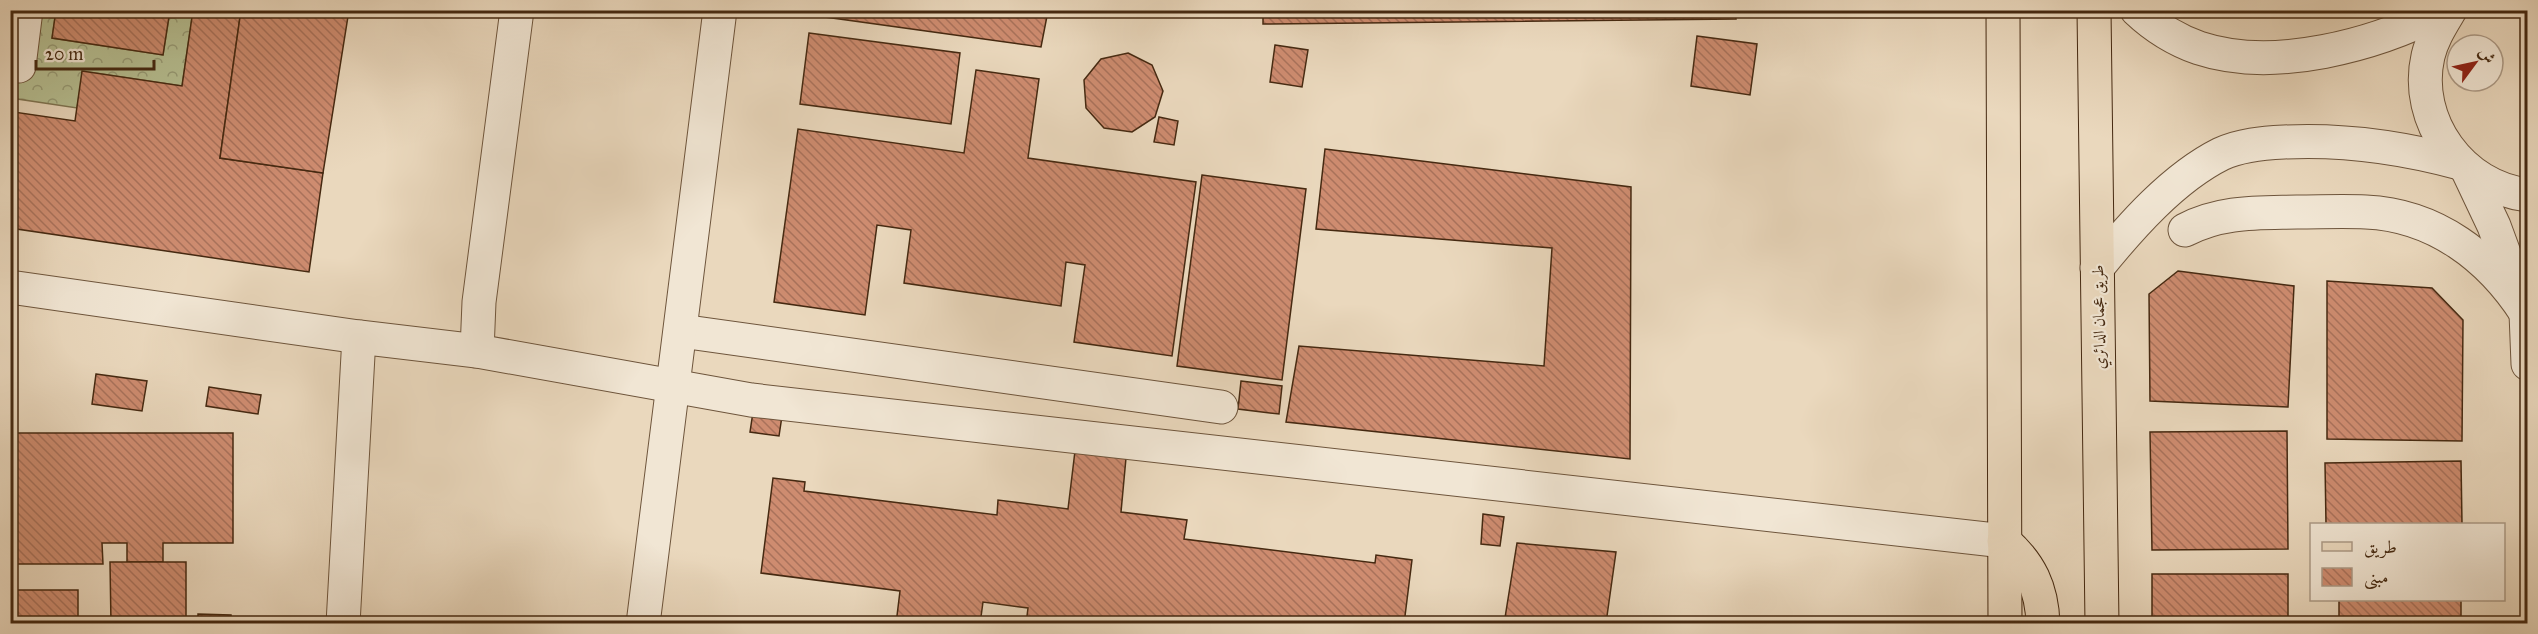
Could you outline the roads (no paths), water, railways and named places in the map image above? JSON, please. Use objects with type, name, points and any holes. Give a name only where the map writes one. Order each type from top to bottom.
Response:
[{"type":"main road","points":[[2004,10],[2005,624]]},
{"type":"main road","name":"طريق عجمان الدائري","points":[[2094,10],[2102,624]]},
{"type":"main road","points":[[2004,541],[2031,570],[2039,589],[2043,624]]},
{"type":"street","points":[[19,66],[26,10]]},
{"type":"street","points":[[477,351],[479,302],[517,10]]},
{"type":"street","points":[[644,624],[720,10]]},
{"type":"street","points":[[2137,10],[2174,37],[2200,48],[2232,55],[2264,56],[2342,48],[2381,38],[2443,10]]},
{"type":"street","points":[[2450,10],[2438,30],[2428,56],[2426,86],[2430,114],[2442,140],[2464,167],[2494,226],[2527,311],[2528,364]]},
{"type":"street","points":[[2097,268],[2148,210],[2201,165],[2223,153],[2248,146],[2310,141],[2347,142],[2422,153],[2464,167],[2490,185],[2515,194],[2528,195]]},
{"type":"street","points":[[2185,230],[2204,220],[2247,213],[2367,212],[2395,216],[2447,235],[2471,250],[2492,268],[2527,311]]},
{"type":"street","points":[[10,287],[359,337],[477,351],[751,400],[2004,541]]},
{"type":"street","points":[[681,331],[1221,407]]},
{"type":"street","points":[[343,624],[359,337]]}]
